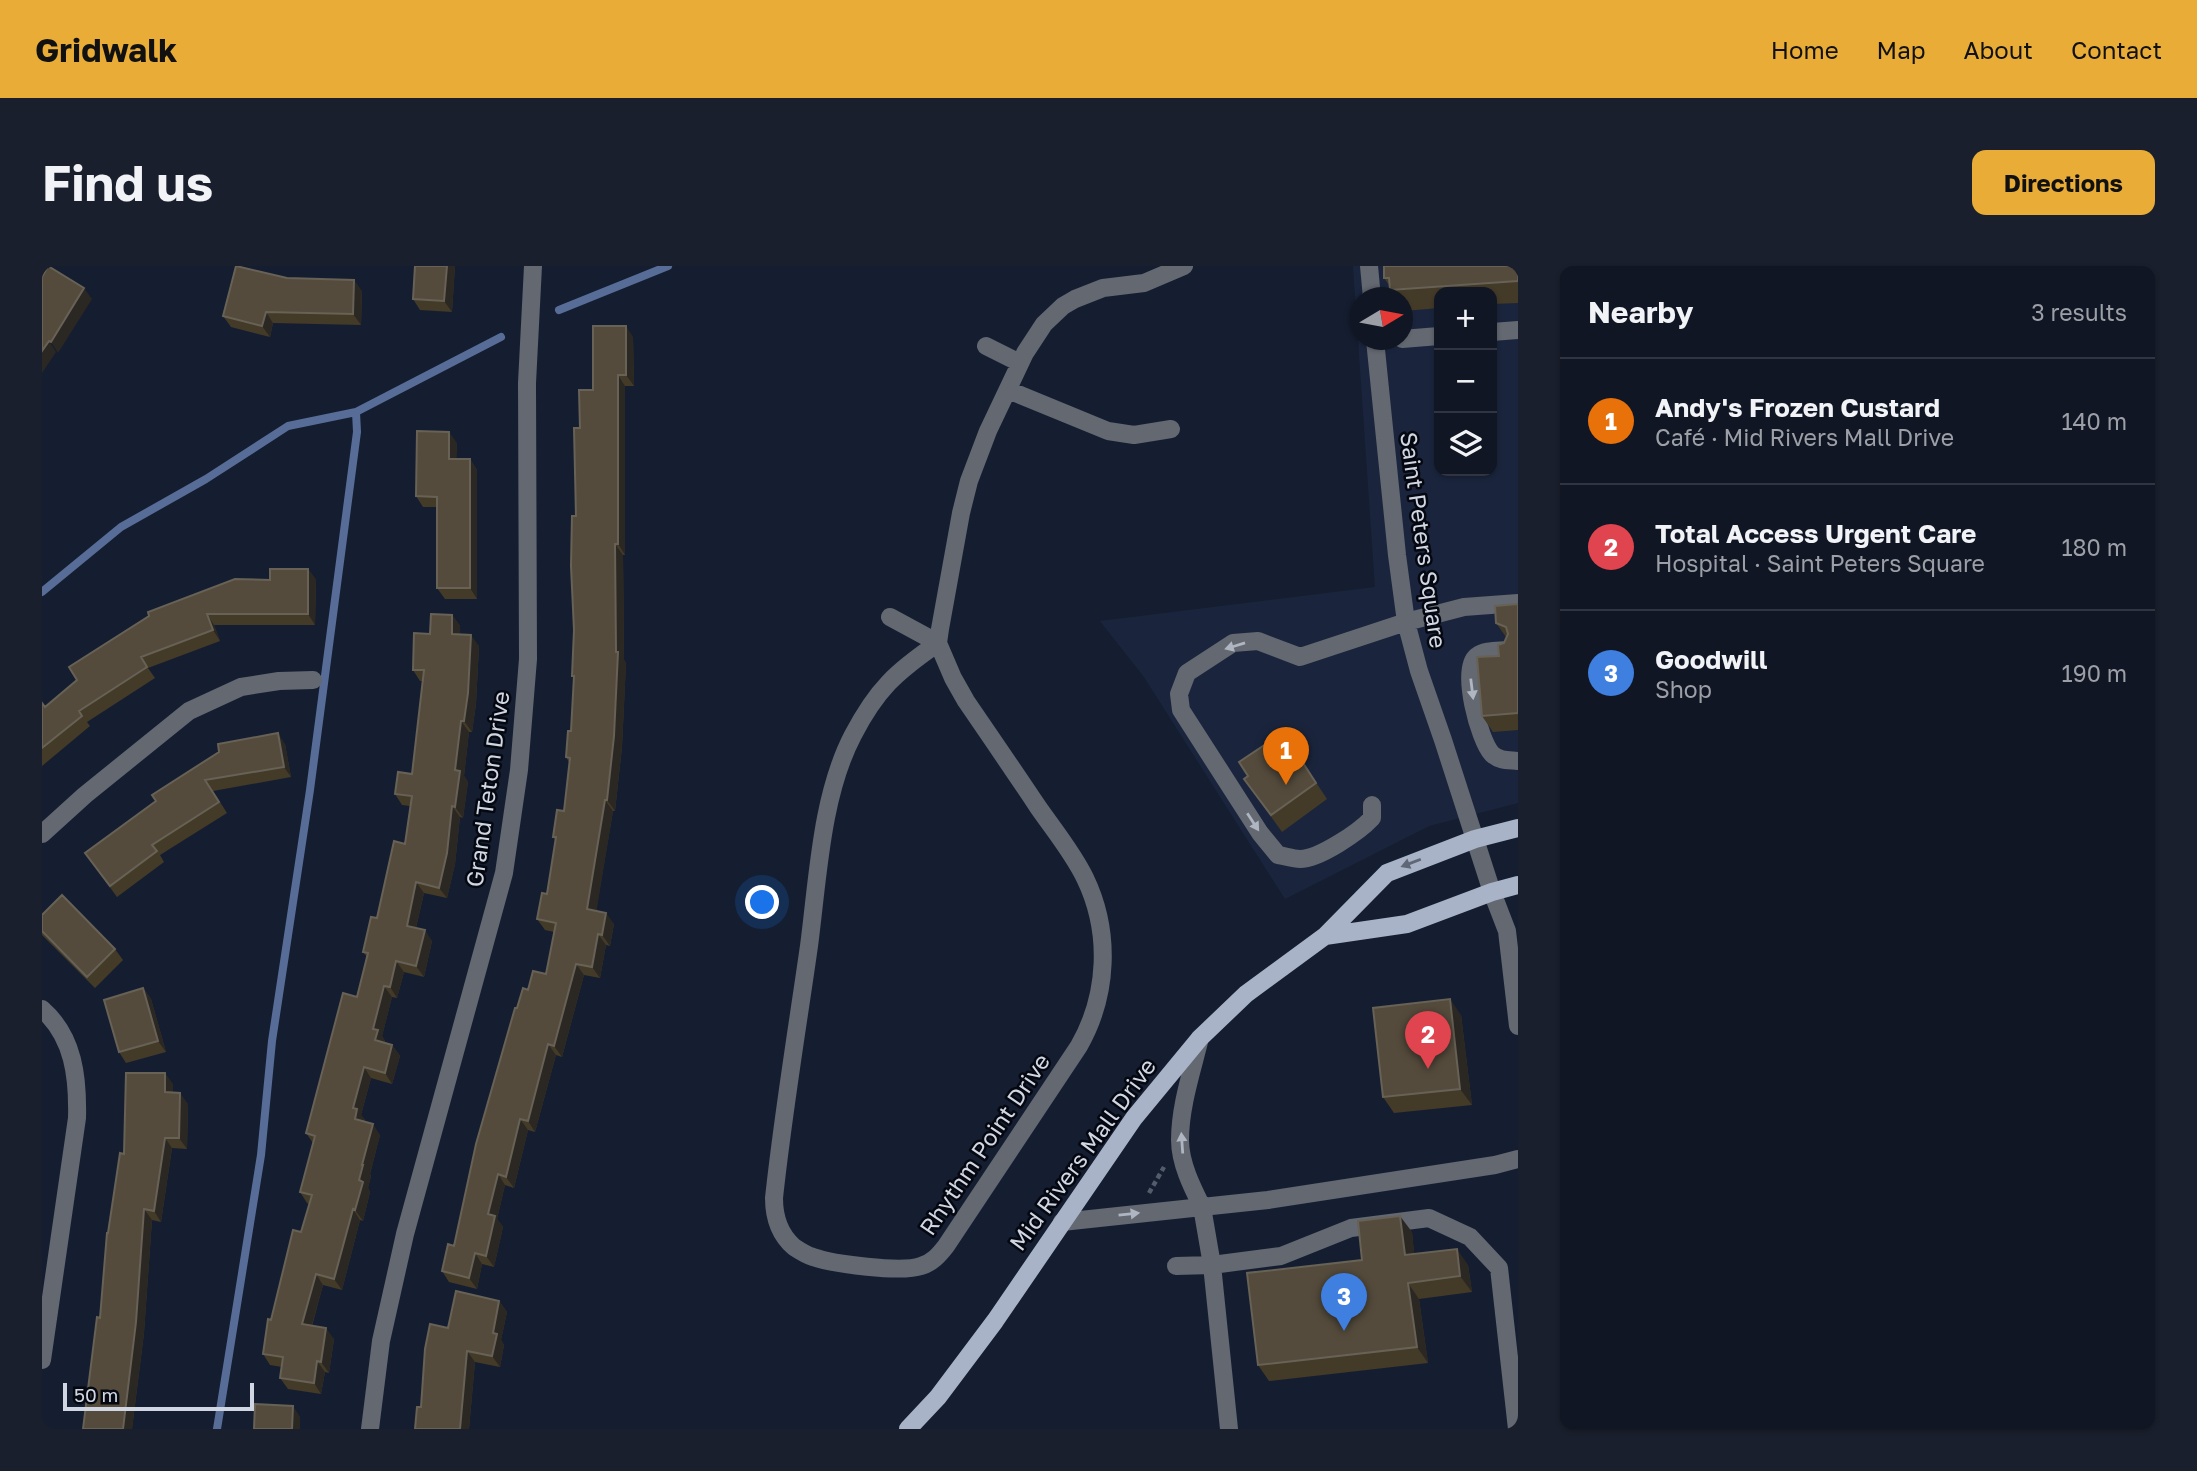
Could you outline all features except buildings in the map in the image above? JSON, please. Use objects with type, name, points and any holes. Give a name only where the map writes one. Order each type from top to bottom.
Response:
[{"type":"main road","name":"Mid Rivers Mall Drive","points":[[908,1429],[938,1397],[963,1364],[1134,1118],[1199,1038],[1246,994],[1325,936],[1387,873],[1475,839],[1518,828]]},
{"type":"main road","name":"Mid Rivers Mall Drive","points":[[1325,936],[1407,924],[1518,885]]},
{"type":"street","name":"Grand Teton Drive","points":[[370,1429],[381,1341],[399,1261],[504,873],[517,783],[528,659],[527,383],[533,266]]},
{"type":"street","points":[[890,617],[938,643],[964,497],[980,450],[1020,363],[1044,324],[1075,299],[1103,288],[1144,283],[1184,266]]},
{"type":"street","points":[[1369,266],[1371,287]]},
{"type":"street","points":[[1497,332],[1518,330]]},
{"type":"street","points":[[1413,338],[1434,336]]},
{"type":"street","points":[[986,346],[1020,363]]},
{"type":"street","name":"Saint Peters Square","points":[[1376,350],[1406,622],[1419,670],[1507,931],[1518,1026]]},
{"type":"street","points":[[1008,390],[1108,431],[1134,435],[1171,429]]},
{"type":"street","points":[[1373,805],[1372,818],[1358,832],[1329,848],[1303,859],[1278,855],[1260,833],[1181,710],[1179,694],[1187,673],[1233,643],[1258,641],[1300,657],[1406,622],[1464,607],[1518,603]]},
{"type":"street","name":"Rhythm Point Drive","points":[[938,643],[966,701],[1085,877],[1099,920],[1103,955],[1098,1001],[1079,1046],[941,1253],[921,1266],[897,1269],[822,1260],[802,1252],[786,1239],[776,1216],[774,1198],[823,843],[836,776],[853,733],[883,687],[902,668],[938,643]]},
{"type":"street","points":[[1508,650],[1479,654],[1469,668],[1480,733],[1490,752],[1501,760],[1517,761]]},
{"type":"street","points":[[42,834],[85,795],[189,711],[241,687],[279,681],[313,680]]},
{"type":"street","points":[[42,1009],[51,1017],[72,1054],[78,1086],[77,1118],[42,1360]]},
{"type":"street","points":[[1199,1038],[1182,1114],[1180,1142],[1187,1176],[1202,1208],[1212,1265],[1228,1429]]},
{"type":"street","points":[[1062,1222],[1268,1200],[1518,1159]]},
{"type":"street","points":[[1175,1266],[1212,1265],[1281,1256],[1351,1228],[1429,1218],[1469,1237],[1499,1268],[1517,1429]]},
{"type":"path","points":[[1147,1197],[1167,1162]]},
{"type":"shaded area","points":[[1353,266],[1518,266],[1518,803],[1429,826],[1285,899],[1144,677],[1100,621],[1375,587],[1359,350],[1413,350],[1413,287],[1354,287]]},
{"type":"waterway","points":[[559,310],[668,266]]},
{"type":"waterway","points":[[42,592],[121,527],[206,479],[288,426],[356,412],[501,337]]},
{"type":"waterway","points":[[217,1429],[261,1155],[272,1041],[310,790],[357,432],[356,412]]},
{"type":"place","name":"Andy's Frozen Custard","points":[[1286,785]]},
{"type":"place","name":"Total Access Urgent Care","points":[[1428,1069]]},
{"type":"place","name":"Goodwill","points":[[1344,1331]]}]
